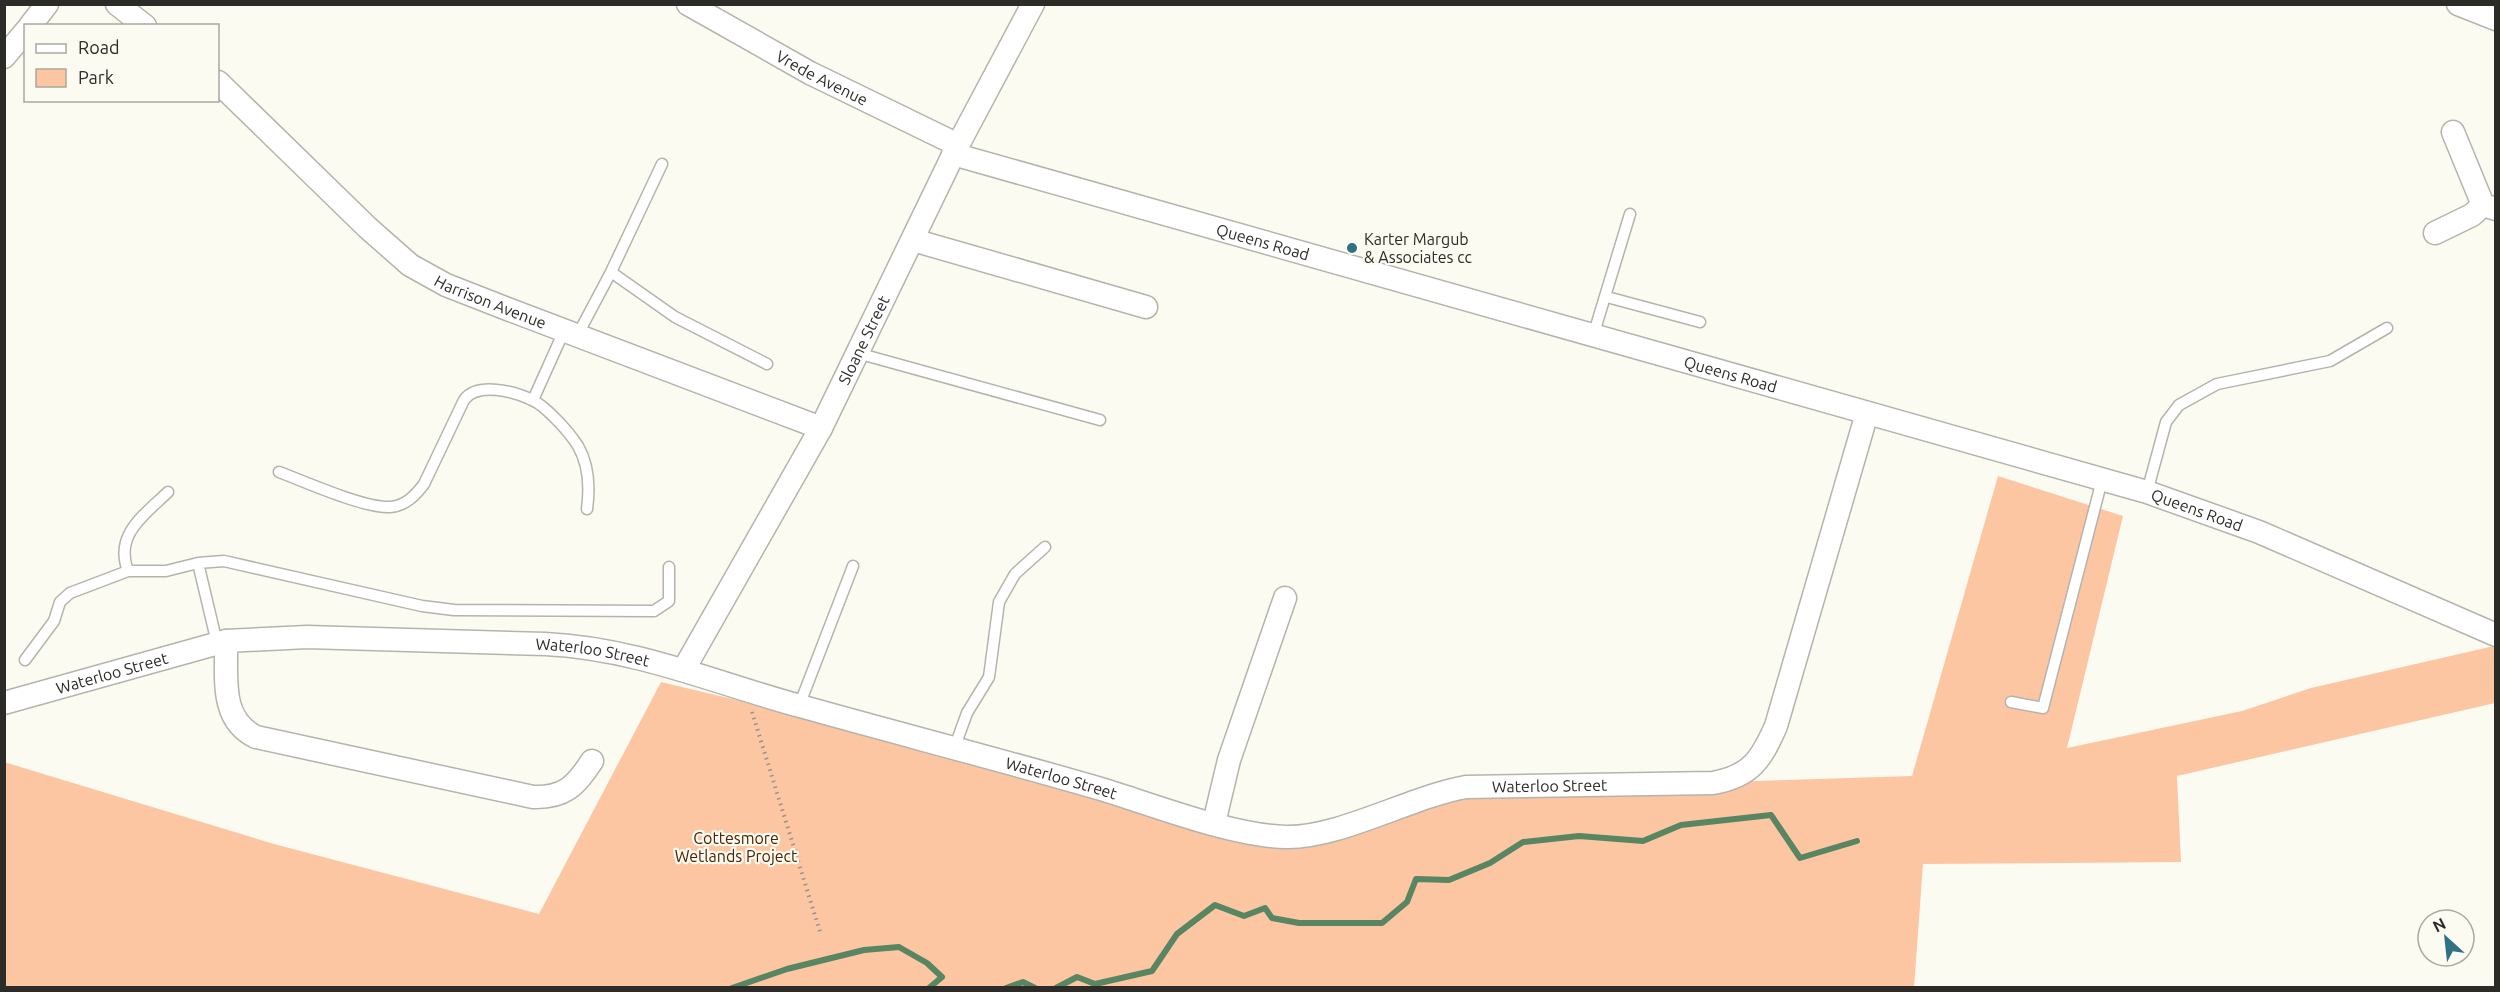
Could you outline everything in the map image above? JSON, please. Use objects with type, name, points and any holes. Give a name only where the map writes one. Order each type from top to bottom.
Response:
[{"type":"street","points":[[32,24],[47,4]]},
{"type":"street","points":[[117,4],[142,24]]},
{"type":"street","name":"Vrede Avenue","points":[[688,4],[810,73],[956,150]]},
{"type":"street","name":"Sloane Street","points":[[684,669],[820,428],[914,240],[956,150],[1033,4]]},
{"type":"street","points":[[2458,4],[2496,19]]},
{"type":"street","points":[[4,57],[24,33]]},
{"type":"street","name":"Harrison Avenue","points":[[219,83],[368,228],[410,265],[446,285],[820,428]]},
{"type":"street","points":[[2435,233],[2489,207],[2453,132]]},
{"type":"street","name":"Queens Road","points":[[956,150],[1593,336],[2146,492],[2259,532],[2496,635]]},
{"type":"street","points":[[914,240],[1146,307]]},
{"type":"street","name":"Waterloo Street","points":[[4,703],[222,642],[307,637],[582,645],[684,669],[799,706],[955,746],[1214,823],[1269,836],[1288,837],[1342,826],[1441,791],[1466,787],[1713,783],[1739,777],[1757,761],[1776,726],[1867,413]]},
{"type":"street","points":[[1214,823],[1229,760],[1285,598]]},
{"type":"street","points":[[222,642],[230,711],[243,731],[256,737],[533,797],[549,797],[570,790],[592,761]]},
{"type":"lane","points":[[533,400],[570,333],[611,272],[662,164]]},
{"type":"lane","points":[[1593,336],[1607,297],[1630,214]]},
{"type":"lane","points":[[611,272],[675,317],[767,364]]},
{"type":"lane","points":[[1607,297],[1700,322]]},
{"type":"lane","points":[[2146,492],[2166,422],[2179,405],[2217,384],[2330,361],[2387,328]]},
{"type":"lane","points":[[857,353],[1100,420]]},
{"type":"lane","points":[[279,472],[373,505],[391,507],[403,504],[415,496],[424,484],[468,394],[483,388],[533,400],[560,424],[579,447],[588,476],[587,509]]},
{"type":"lane","points":[[2011,702],[2043,708],[2102,480]]},
{"type":"lane","points":[[128,571],[122,555],[124,542],[141,519],[168,492]]},
{"type":"lane","points":[[955,746],[968,713],[992,668],[999,602],[1015,574],[1045,547]]},
{"type":"lane","points":[[25,660],[54,621],[60,603],[70,593],[128,571],[166,571],[198,563],[224,561],[423,606],[454,610],[654,611],[669,601],[669,567]]},
{"type":"lane","points":[[198,563],[222,642]]},
{"type":"lane","points":[[799,706],[853,566]]},
{"type":"path","points":[[745,689],[821,935]]},
{"type":"green space","name":"Cottesmore Wetlands Project","points":[[1998,476],[2123,516],[2067,748],[2242,711],[2311,688],[2494,646],[2495,703],[2177,776],[2181,862],[1923,864],[1914,988],[5,987],[4,762],[274,844],[539,914],[661,682],[1301,835],[1443,791],[1912,776]]},
{"type":"waterway","points":[[1056,988],[1077,977],[1095,984],[1152,971],[1177,934],[1215,905],[1244,916],[1265,908],[1272,918],[1299,923],[1382,923],[1407,902],[1416,879],[1449,880],[1490,863],[1523,842],[1579,836],[1643,841],[1681,825],[1771,815],[1800,858],[1857,841]]},
{"type":"waterway","points":[[732,988],[787,969],[864,950],[899,947],[927,963],[942,977],[929,988]]},
{"type":"waterway","points":[[1006,988],[1023,982],[1035,988]]},
{"type":"place","name":"Karter Margub & Associates cc","points":[[1352,248]]}]
